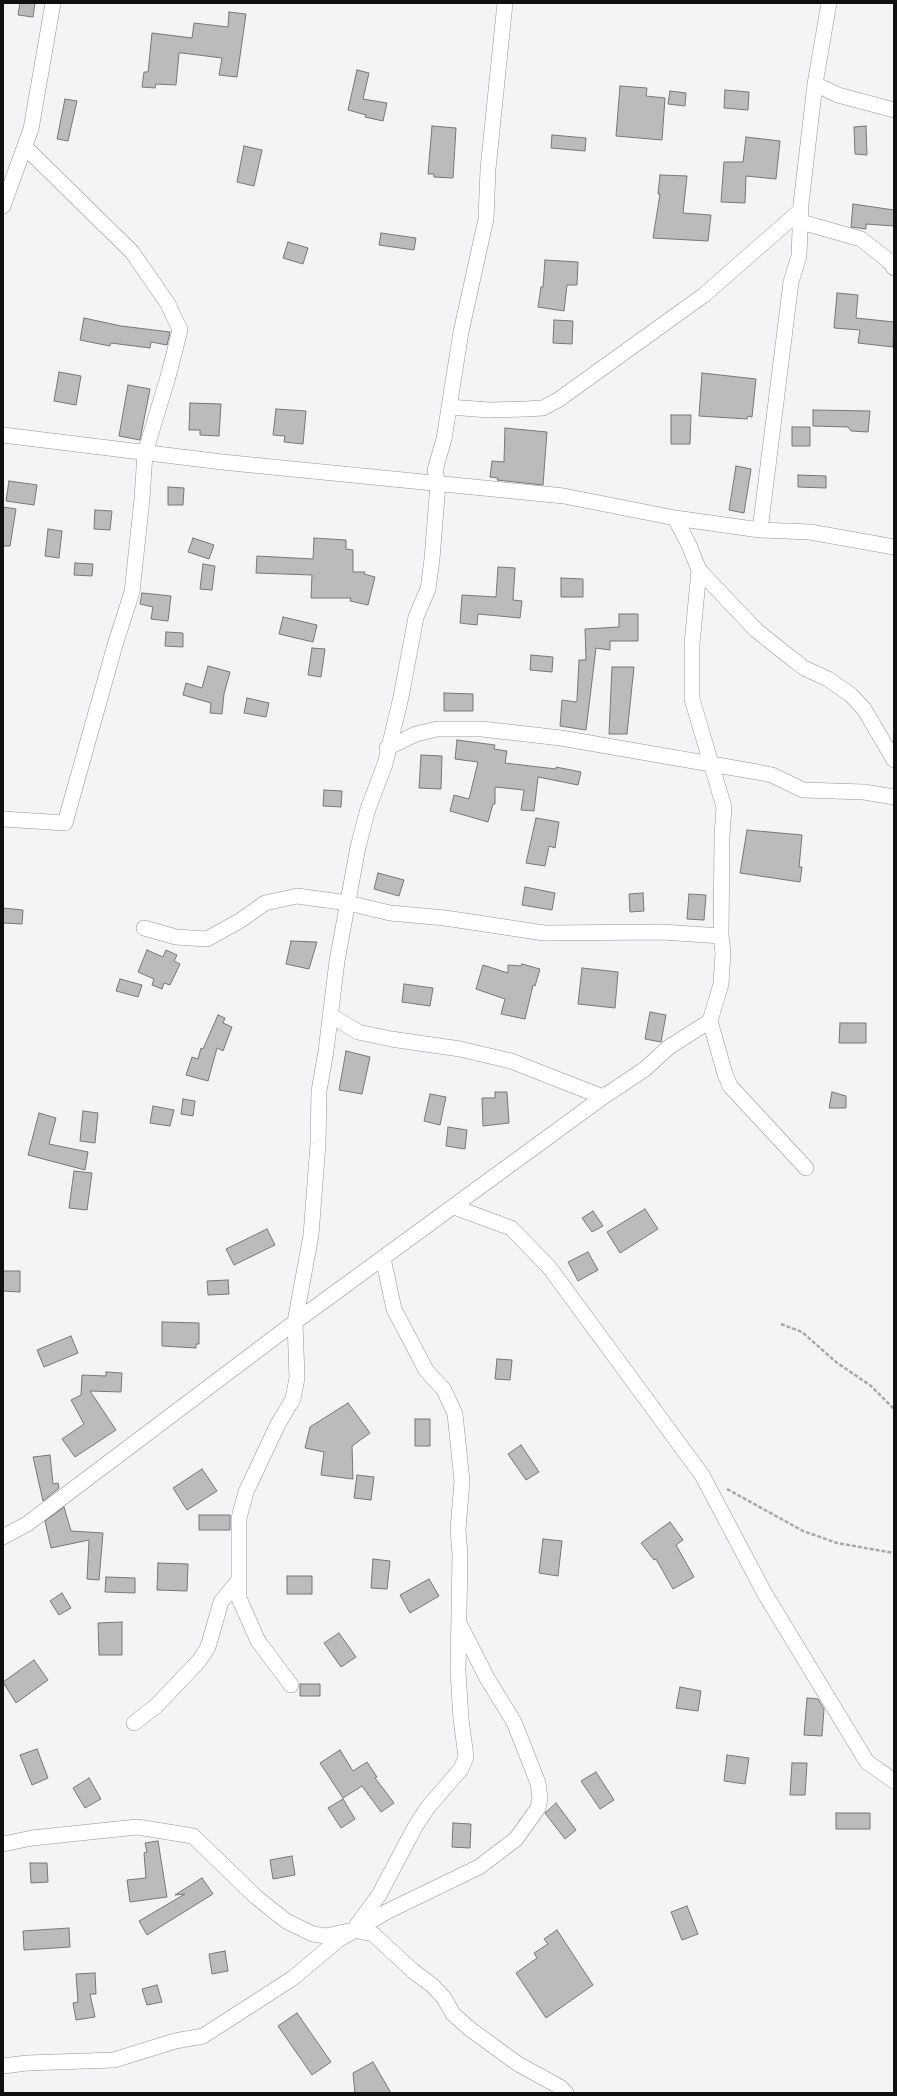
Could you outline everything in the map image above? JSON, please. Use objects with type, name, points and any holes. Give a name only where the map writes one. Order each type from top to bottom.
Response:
[{"type":"street","points":[[3,206],[31,129],[53,3]]},
{"type":"street","points":[[291,1685],[258,1641],[249,1624],[239,1598],[239,1518],[246,1492],[278,1424],[293,1400],[297,1378],[295,1322],[311,1235],[318,1144],[319,1091],[341,931],[348,903],[358,847],[368,809],[385,764],[387,748],[401,697],[416,617],[428,589],[438,484],[435,470],[444,439],[461,332],[486,219],[488,169],[505,3]]},
{"type":"street","points":[[760,530],[791,282],[799,256],[801,216],[815,84],[829,3]]},
{"type":"street","points":[[815,84],[838,95],[894,110]]},
{"type":"street","points":[[3,819],[65,823],[115,645],[132,592],[142,499],[145,453],[168,377],[180,330],[168,304],[132,252],[25,147]]},
{"type":"street","points":[[448,407],[489,410],[543,408],[558,400],[704,295],[801,216]]},
{"type":"street","points":[[801,216],[861,239],[889,261],[894,268]]},
{"type":"street","points":[[3,435],[145,453],[564,496],[675,518],[760,530],[810,532],[894,547]]},
{"type":"street","points":[[675,518],[689,545],[699,570],[756,630],[804,668],[828,679],[851,695],[864,709],[894,760]]},
{"type":"street","points":[[699,570],[692,644],[692,699],[724,807],[722,836],[721,936],[723,953],[721,984],[710,1021],[725,1074],[730,1086],[806,1168]]},
{"type":"street","points":[[387,748],[416,734],[437,729],[482,729],[561,738],[644,751],[713,766],[772,775],[803,790],[864,792],[894,797]]},
{"type":"street","points":[[144,928],[176,937],[207,939],[241,920],[265,903],[298,896],[348,903],[390,913],[446,918],[544,933],[662,932],[721,936]]},
{"type":"street","points":[[330,1015],[358,1032],[391,1040],[460,1049],[511,1061],[603,1097]]},
{"type":"street","points":[[3,1537],[27,1524],[295,1322],[603,1097],[646,1069],[669,1047],[710,1021]]},
{"type":"street","points":[[454,1207],[511,1228],[549,1267],[702,1475],[765,1594],[867,1762],[894,1781]]},
{"type":"street","points":[[353,1930],[379,1895],[422,1817],[461,1770],[466,1757],[461,1719],[458,1671],[460,1625],[460,1554],[458,1530],[462,1481],[455,1414],[444,1390],[426,1370],[394,1309],[383,1258]]},
{"type":"street","points":[[134,1723],[156,1706],[199,1661],[208,1647],[221,1602],[239,1580]]},
{"type":"street","points":[[3,2066],[27,2063],[114,2060],[175,2042],[203,2036],[293,1978],[338,1940],[353,1930],[479,1866],[516,1839],[538,1808],[540,1798],[538,1783],[514,1722],[487,1678],[460,1625]]},
{"type":"street","points":[[3,1844],[32,1838],[137,1827],[193,1836],[256,1897],[286,1921],[313,1934],[326,1936],[353,1930],[372,1934],[413,1971],[433,1986],[444,1998],[453,2014],[470,2029],[518,2064],[560,2087],[566,2093]]},
{"type":"path","points":[[782,1324],[808,1336],[836,1362],[871,1386],[894,1409]]},
{"type":"path","points":[[702,1475],[803,1531],[837,1543],[894,1553]]},
{"type":"building","points":[[20,3],[35,3],[33,17],[18,15]]},
{"type":"building","points":[[229,12],[246,14],[237,77],[219,75],[222,58],[179,53],[176,85],[156,84],[155,88],[142,87],[144,72],[148,72],[152,33],[192,38],[194,23],[228,27]]},
{"type":"building","points":[[357,70],[369,73],[363,99],[387,103],[383,121],[365,117],[366,115],[348,110]]},
{"type":"building","points":[[620,86],[647,88],[646,96],[665,98],[662,140],[616,136]]},
{"type":"building","points":[[725,90],[749,92],[748,110],[724,108]]},
{"type":"building","points":[[670,91],[686,93],[685,106],[668,104]]},
{"type":"building","points":[[65,99],[77,101],[68,141],[57,139]]},
{"type":"building","points":[[432,126],[456,128],[453,178],[434,177],[434,174],[428,174]]},
{"type":"building","points":[[866,126],[867,155],[855,154],[854,127]]},
{"type":"building","points":[[552,135],[586,138],[585,151],[551,148]]},
{"type":"building","points":[[746,137],[780,141],[776,179],[746,176],[745,203],[721,202],[724,162],[743,162]]},
{"type":"building","points":[[244,146],[262,150],[254,186],[237,182]]},
{"type":"building","points":[[660,175],[687,176],[683,213],[711,215],[708,241],[653,238],[660,194],[658,194]]},
{"type":"building","points":[[853,204],[894,210],[894,226],[866,224],[866,229],[851,227]]},
{"type":"building","points":[[381,233],[416,238],[414,250],[379,245]]},
{"type":"building","points":[[288,242],[308,248],[303,264],[283,258]]},
{"type":"building","points":[[545,260],[578,262],[577,285],[567,285],[564,311],[538,307],[541,287],[543,287]]},
{"type":"building","points":[[837,293],[858,295],[856,318],[894,322],[893,347],[858,343],[860,330],[834,328]]},
{"type":"building","points":[[84,318],[121,326],[170,332],[167,345],[151,342],[150,348],[111,343],[110,346],[80,340]]},
{"type":"building","points":[[554,320],[573,321],[572,344],[553,343]]},
{"type":"building","points":[[59,372],[81,376],[76,405],[54,401]]},
{"type":"building","points":[[702,373],[756,379],[752,417],[748,416],[747,419],[699,416]]},
{"type":"building","points":[[128,385],[150,389],[140,440],[119,436]]},
{"type":"building","points":[[190,403],[221,404],[219,436],[200,435],[200,430],[189,430]]},
{"type":"building","points":[[276,409],[306,411],[303,444],[284,442],[285,436],[273,435]]},
{"type":"building","points":[[813,410],[870,411],[868,432],[851,431],[848,427],[813,426]]},
{"type":"building","points":[[671,415],[691,415],[690,444],[671,444]]},
{"type":"building","points":[[792,427],[810,427],[810,446],[792,446]]},
{"type":"building","points":[[505,428],[547,432],[543,485],[497,480],[498,478],[490,477],[492,461],[504,462]]},
{"type":"building","points":[[736,466],[751,469],[744,513],[729,510]]},
{"type":"building","points":[[798,475],[826,476],[826,488],[798,487]]},
{"type":"building","points":[[9,481],[37,485],[34,505],[6,501]]},
{"type":"building","points":[[168,487],[184,488],[183,505],[168,505]]},
{"type":"building","points":[[3,507],[16,509],[10,546],[3,546]]},
{"type":"building","points":[[95,510],[112,511],[110,530],[94,529]]},
{"type":"building","points":[[48,529],[62,531],[59,558],[45,556]]},
{"type":"building","points":[[193,538],[214,545],[209,559],[188,552]]},
{"type":"building","points":[[314,538],[346,540],[346,549],[353,550],[353,572],[365,572],[364,574],[375,577],[368,605],[350,601],[351,598],[311,598],[312,575],[256,573],[257,556],[313,559]]},
{"type":"building","points":[[75,563],[93,564],[92,576],[74,575]]},
{"type":"building","points":[[203,564],[215,566],[212,590],[200,589]]},
{"type":"building","points":[[498,567],[515,568],[513,600],[522,601],[520,618],[478,614],[477,625],[460,623],[462,595],[496,597]]},
{"type":"building","points":[[561,578],[583,579],[583,597],[561,597]]},
{"type":"building","points":[[142,593],[171,596],[168,621],[151,619],[153,607],[140,604]]},
{"type":"building","points":[[619,614],[638,614],[638,641],[610,641],[610,650],[596,648],[586,730],[560,726],[562,700],[576,702],[577,700],[579,660],[586,660],[585,629],[619,627]]},
{"type":"building","points":[[283,617],[317,625],[313,642],[279,634]]},
{"type":"building","points":[[166,632],[183,633],[183,647],[165,646]]},
{"type":"building","points":[[312,648],[325,649],[321,677],[308,675]]},
{"type":"building","points":[[531,655],[553,657],[552,672],[530,670]]},
{"type":"building","points":[[208,666],[230,672],[224,694],[222,714],[210,713],[211,703],[183,695],[186,683],[202,688]]},
{"type":"building","points":[[612,667],[634,667],[627,734],[609,734]]},
{"type":"building","points":[[444,693],[473,694],[473,711],[444,711]]},
{"type":"building","points":[[247,698],[269,703],[266,717],[244,713]]},
{"type":"building","points":[[457,740],[495,745],[494,749],[507,751],[505,763],[556,769],[556,767],[581,772],[578,785],[538,777],[534,811],[521,810],[524,790],[495,787],[495,804],[493,804],[488,822],[450,811],[454,795],[469,799],[478,762],[455,759]]},
{"type":"building","points":[[421,755],[442,756],[441,789],[419,788]]},
{"type":"building","points":[[324,790],[342,791],[341,807],[323,806]]},
{"type":"building","points":[[536,818],[559,822],[555,848],[549,846],[545,866],[526,863]]},
{"type":"building","points":[[747,830],[802,835],[799,867],[802,867],[800,882],[740,873]]},
{"type":"building","points":[[378,873],[404,880],[399,896],[374,889]]},
{"type":"building","points":[[525,887],[555,893],[552,910],[522,905]]},
{"type":"building","points":[[643,893],[644,911],[630,912],[629,894]]},
{"type":"building","points":[[689,894],[706,895],[704,920],[687,919]]},
{"type":"building","points":[[3,908],[23,910],[22,924],[3,923]]},
{"type":"building","points":[[291,941],[317,942],[309,969],[286,964]]},
{"type":"building","points":[[147,950],[163,957],[166,950],[177,955],[174,961],[180,964],[170,985],[164,983],[162,989],[152,985],[154,979],[138,972]]},
{"type":"building","points":[[522,964],[540,969],[535,986],[533,985],[525,1019],[501,1014],[505,999],[476,989],[483,965],[508,973],[508,965],[521,966]]},
{"type":"building","points":[[582,968],[618,972],[615,1008],[578,1004]]},
{"type":"building","points":[[120,979],[142,985],[138,997],[116,991]]},
{"type":"building","points":[[404,984],[433,988],[430,1006],[402,1002]]},
{"type":"building","points":[[650,1012],[666,1015],[661,1042],[645,1039]]},
{"type":"building","points":[[218,1015],[225,1018],[223,1023],[232,1027],[223,1051],[217,1048],[208,1081],[186,1075],[192,1057],[198,1059],[201,1048],[203,1049]]},
{"type":"building","points":[[840,1023],[866,1023],[866,1043],[839,1043]]},
{"type":"building","points":[[346,1051],[370,1057],[362,1094],[339,1090]]},
{"type":"building","points":[[495,1092],[507,1092],[509,1123],[483,1126],[482,1098],[495,1098]]},
{"type":"building","points":[[832,1092],[846,1096],[846,1108],[829,1108]]},
{"type":"building","points":[[430,1094],[446,1097],[440,1125],[424,1121]]},
{"type":"building","points":[[183,1099],[195,1101],[193,1116],[181,1114]]},
{"type":"building","points":[[153,1106],[174,1110],[170,1126],[150,1123]]},
{"type":"building","points":[[83,1111],[98,1113],[95,1143],[80,1141]]},
{"type":"building","points":[[39,1113],[56,1118],[49,1144],[88,1152],[85,1170],[28,1155]]},
{"type":"building","points":[[448,1127],[467,1130],[465,1149],[446,1146]]},
{"type":"building","points":[[74,1171],[92,1173],[87,1210],[69,1208]]},
{"type":"building","points":[[645,1209],[658,1229],[620,1253],[607,1232]]},
{"type":"building","points":[[593,1211],[603,1226],[592,1232],[582,1218]]},
{"type":"building","points":[[267,1229],[275,1245],[234,1265],[226,1249]]},
{"type":"building","points":[[588,1252],[598,1270],[578,1281],[568,1262]]},
{"type":"building","points":[[3,1271],[20,1271],[20,1292],[3,1291]]},
{"type":"building","points":[[228,1280],[229,1294],[208,1295],[207,1281]]},
{"type":"building","points":[[162,1322],[199,1323],[199,1344],[196,1344],[196,1348],[162,1346]]},
{"type":"building","points":[[71,1336],[78,1353],[44,1367],[37,1350]]},
{"type":"building","points":[[497,1359],[512,1360],[510,1380],[495,1379]]},
{"type":"building","points":[[106,1372],[122,1373],[121,1392],[90,1391],[116,1430],[75,1457],[62,1439],[84,1424],[71,1400],[81,1395],[82,1375],[106,1376]]},
{"type":"building","points":[[348,1403],[370,1433],[352,1446],[353,1479],[321,1475],[324,1452],[305,1448],[310,1427]]},
{"type":"building","points":[[415,1419],[430,1419],[430,1446],[415,1446]]},
{"type":"building","points":[[521,1445],[539,1472],[526,1480],[508,1454]]},
{"type":"building","points":[[50,1455],[53,1484],[58,1483],[59,1488],[43,1501],[33,1457]]},
{"type":"building","points":[[202,1469],[217,1491],[187,1510],[173,1488]]},
{"type":"building","points":[[357,1475],[374,1477],[371,1500],[354,1498]]},
{"type":"building","points":[[64,1507],[71,1531],[103,1533],[99,1580],[87,1579],[89,1540],[51,1548],[45,1521]]},
{"type":"building","points":[[199,1515],[230,1515],[230,1530],[199,1530]]},
{"type":"building","points":[[670,1522],[683,1540],[676,1545],[694,1577],[673,1589],[656,1559],[654,1560],[641,1543]]},
{"type":"building","points":[[543,1539],[562,1541],[558,1576],[539,1573]]},
{"type":"building","points":[[373,1559],[390,1561],[387,1589],[371,1588]]},
{"type":"building","points":[[158,1563],[188,1564],[187,1591],[157,1590]]},
{"type":"building","points":[[287,1576],[312,1576],[312,1594],[287,1594]]},
{"type":"building","points":[[106,1577],[135,1578],[135,1593],[105,1592]]},
{"type":"building","points":[[429,1579],[439,1596],[410,1613],[400,1595]]},
{"type":"building","points":[[62,1593],[71,1608],[59,1615],[50,1601]]},
{"type":"building","points":[[122,1622],[122,1655],[99,1655],[98,1623]]},
{"type":"building","points":[[339,1633],[356,1657],[341,1667],[324,1643]]},
{"type":"building","points":[[34,1660],[48,1680],[16,1703],[3,1682]]},
{"type":"building","points":[[300,1684],[320,1684],[320,1696],[300,1696]]},
{"type":"building","points":[[680,1687],[701,1691],[698,1711],[676,1708]]},
{"type":"building","points":[[807,1698],[818,1699],[824,1709],[822,1736],[804,1735]]},
{"type":"building","points":[[37,1749],[48,1778],[32,1785],[20,1755]]},
{"type":"building","points":[[340,1750],[353,1771],[367,1762],[377,1777],[375,1778],[394,1803],[381,1812],[362,1786],[343,1798],[320,1763]]},
{"type":"building","points":[[727,1755],[749,1758],[745,1784],[724,1781]]},
{"type":"building","points":[[792,1763],[807,1763],[805,1795],[790,1795]]},
{"type":"building","points":[[596,1772],[614,1800],[600,1809],[581,1781]]},
{"type":"building","points":[[89,1778],[101,1799],[85,1808],[73,1788]]},
{"type":"building","points":[[343,1799],[355,1819],[341,1828],[328,1808]]},
{"type":"building","points":[[556,1803],[576,1830],[565,1839],[545,1813]]},
{"type":"building","points":[[836,1813],[870,1813],[870,1829],[836,1829]]},
{"type":"building","points":[[453,1823],[471,1824],[470,1848],[452,1847]]},
{"type":"building","points":[[158,1841],[167,1897],[130,1902],[127,1880],[146,1878],[144,1853],[147,1852],[145,1843]]},
{"type":"building","points":[[292,1856],[295,1875],[273,1879],[270,1860]]},
{"type":"building","points":[[30,1863],[47,1863],[48,1882],[31,1883]]},
{"type":"building","points":[[202,1878],[213,1894],[147,1935],[139,1921],[185,1894],[175,1895]]},
{"type":"building","points":[[687,1906],[698,1934],[682,1940],[671,1912]]},
{"type":"building","points":[[69,1928],[70,1947],[24,1950],[23,1931]]},
{"type":"building","points":[[557,1930],[593,1985],[546,2018],[516,1973],[537,1958],[534,1953],[548,1944],[544,1939]]},
{"type":"building","points":[[225,1951],[228,1971],[212,1974],[209,1954]]},
{"type":"building","points":[[95,1973],[96,1994],[90,1994],[95,2017],[76,2020],[73,2003],[78,2002],[76,1974]]},
{"type":"building","points":[[157,1985],[162,2002],[147,2005],[142,1989]]},
{"type":"building","points":[[297,2013],[331,2062],[312,2075],[278,2026]]},
{"type":"building","points":[[373,2062],[391,2093],[355,2093],[353,2073]]}]
